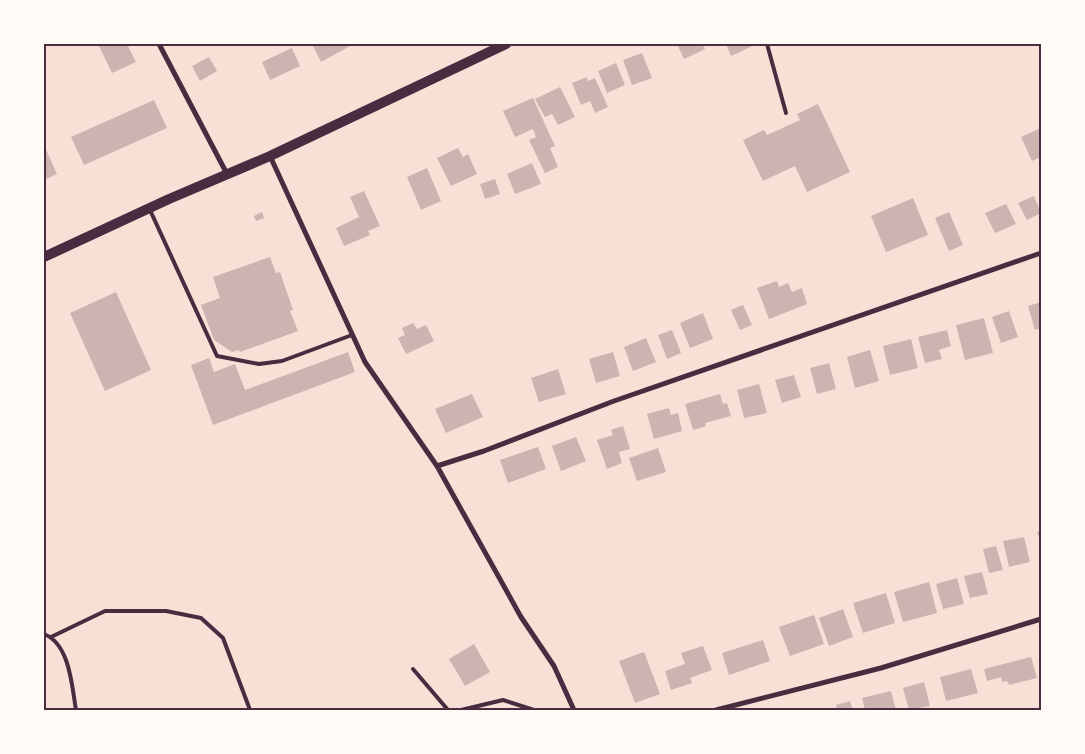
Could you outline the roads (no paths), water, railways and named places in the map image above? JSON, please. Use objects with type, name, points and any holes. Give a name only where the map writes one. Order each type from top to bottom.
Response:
[{"type":"main road","points":[[44,257],[149,208],[270,156],[506,44]]},
{"type":"street","points":[[159,44],[227,174]]},
{"type":"street","points":[[270,156],[365,362],[437,466],[521,617],[554,666],[574,710]]},
{"type":"street","points":[[437,466],[1041,253]]},
{"type":"street","points":[[716,710],[881,668],[1041,619]]},
{"type":"lane","points":[[767,44],[786,113]]},
{"type":"lane","points":[[149,208],[217,356],[259,364],[282,361],[352,336]]},
{"type":"lane","points":[[51,637],[105,611],[166,611],[201,618],[223,638],[250,710]]},
{"type":"lane","points":[[44,634],[51,637],[68,662],[76,710]]},
{"type":"lane","points":[[413,669],[448,710]]},
{"type":"lane","points":[[461,710],[503,700],[534,710]]}]
